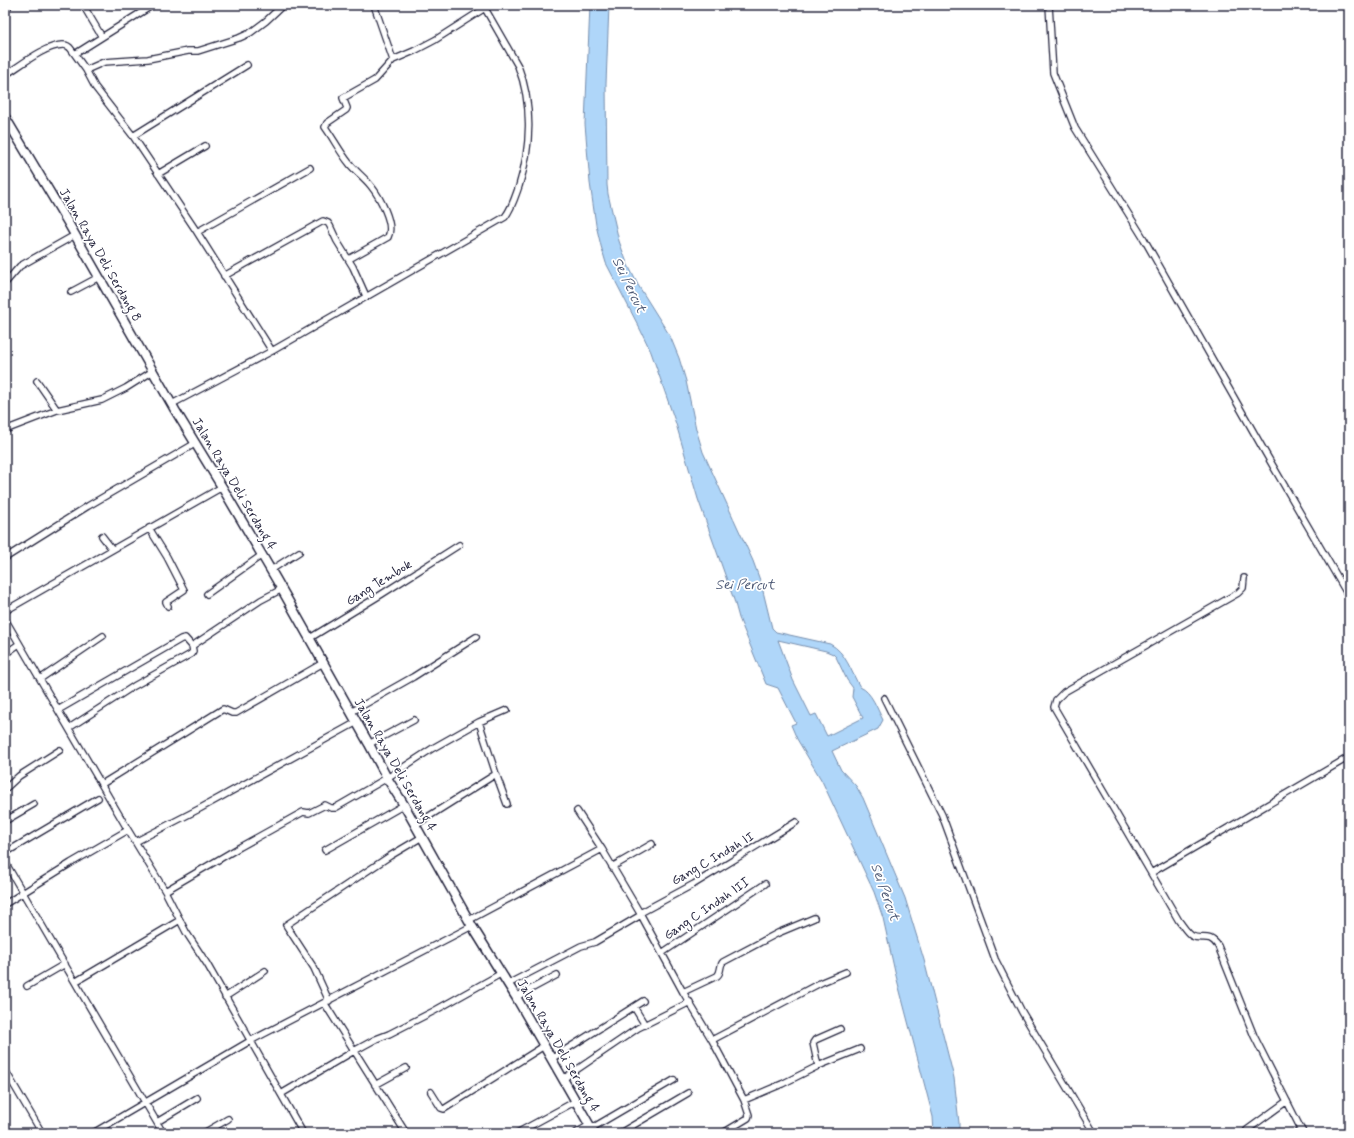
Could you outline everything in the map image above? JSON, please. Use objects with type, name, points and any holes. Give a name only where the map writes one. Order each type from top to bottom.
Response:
[{"type":"street","points":[[83,5],[102,37]]},
{"type":"street","points":[[75,54],[153,5]]},
{"type":"street","points":[[86,70],[104,62],[148,59],[188,51],[198,51],[239,38],[250,33],[279,11],[284,5]]},
{"type":"street","points":[[374,5],[393,60]]},
{"type":"street","points":[[1050,5],[1053,73],[1074,128],[1144,240],[1349,597]]},
{"type":"street","points":[[174,406],[502,220],[507,214],[512,205],[523,172],[527,152],[529,133],[527,103],[522,75],[518,66],[484,7],[435,40],[393,60],[375,80],[343,98],[346,110],[327,123],[325,127],[349,164],[371,186],[378,196],[389,222],[390,230],[388,237],[348,259]]},
{"type":"street","points":[[5,75],[38,54],[56,46],[65,45],[75,54],[95,87],[133,136],[197,232],[272,351]]},
{"type":"street","points":[[133,136],[247,65]]},
{"type":"street","name":"Jalan Raya Deli Serdang 8","points":[[5,117],[174,406]]},
{"type":"street","points":[[158,174],[205,146]]},
{"type":"street","points":[[197,232],[310,168]]},
{"type":"street","points":[[224,276],[323,221],[330,226],[337,241],[353,267],[366,296]]},
{"type":"street","points":[[6,282],[20,266],[75,235]]},
{"type":"street","points":[[71,292],[99,277]]},
{"type":"street","points":[[5,430],[57,410],[102,400],[126,388],[153,370]]},
{"type":"street","points":[[37,381],[57,410]]},
{"type":"street","name":"Jalan Raya Deli Serdang 4","points":[[174,406],[282,589],[310,638],[322,663],[357,722],[387,778],[404,805],[470,923],[502,973],[592,1129]]},
{"type":"street","points":[[5,558],[88,506],[196,442]]},
{"type":"street","points":[[5,611],[222,486]]},
{"type":"street","points":[[149,528],[167,557],[184,590],[166,602],[168,606]]},
{"type":"street","points":[[102,536],[112,549]]},
{"type":"street","name":"Gang Tembok","points":[[310,638],[459,545]]},
{"type":"street","points":[[271,570],[299,552]]},
{"type":"street","points":[[207,594],[262,555]]},
{"type":"street","points":[[1244,578],[1243,588],[1238,593],[1064,692],[1056,700],[1054,707],[1179,921],[1189,934],[1194,937],[1205,937],[1211,939],[1215,941],[1218,946],[1254,1036],[1303,1131],[1296,1133]]},
{"type":"street","points":[[192,646],[261,600],[282,589]]},
{"type":"street","points":[[5,619],[165,891],[180,920],[281,1094],[301,1132]]},
{"type":"street","points":[[40,679],[102,636]]},
{"type":"street","points":[[351,712],[413,677],[476,637]]},
{"type":"street","points":[[58,710],[181,639],[185,638],[192,646],[193,651],[191,654],[134,686],[69,728]]},
{"type":"street","points":[[5,654],[19,644]]},
{"type":"street","points":[[102,784],[223,709],[236,713],[322,663]]},
{"type":"street","points":[[884,698],[942,815],[995,959],[1022,1012],[1094,1133]]},
{"type":"street","points":[[165,891],[302,813],[310,813],[325,805],[335,808],[387,778],[433,748],[479,722],[507,710]]},
{"type":"street","points":[[369,744],[414,720]]},
{"type":"street","points":[[135,842],[206,805],[357,722]]},
{"type":"street","points":[[479,722],[507,804]]},
{"type":"street","points":[[5,789],[19,776],[60,750]]},
{"type":"street","points":[[1151,873],[1349,757]]},
{"type":"street","points":[[415,825],[496,774]]},
{"type":"street","points":[[5,853],[98,798]]},
{"type":"street","points":[[5,821],[34,804]]},
{"type":"street","points":[[325,850],[404,805]]},
{"type":"street","points":[[577,811],[641,914],[744,1100],[749,1115],[748,1118],[723,1133]]},
{"type":"street","name":"Gang C Indah II","points":[[508,984],[581,946],[595,942],[796,822]]},
{"type":"street","points":[[5,904],[128,830]]},
{"type":"street","points":[[406,1133],[354,1051],[327,1002],[314,968],[286,925],[390,856],[422,837]]},
{"type":"street","points":[[612,867],[652,844]]},
{"type":"street","points":[[92,1133],[250,1041],[327,1002],[602,849]]},
{"type":"street","points":[[5,862],[164,1133]]},
{"type":"street","name":"Gang C Indah III","points":[[662,953],[765,884]]},
{"type":"street","points":[[683,992],[719,975],[721,964],[723,962],[778,933],[814,918]]},
{"type":"street","points":[[75,982],[180,920]]},
{"type":"street","points":[[27,986],[64,964]]},
{"type":"street","points":[[225,997],[265,971]]},
{"type":"street","points":[[712,1040],[822,982],[846,972]]},
{"type":"street","points":[[281,1094],[376,1038],[396,1031],[502,973]]},
{"type":"street","points":[[516,997],[557,975]]},
{"type":"street","points":[[552,1059],[643,1001]]},
{"type":"street","points":[[563,1079],[644,1025],[690,1002]]},
{"type":"street","points":[[634,1007],[644,1025]]},
{"type":"street","points":[[818,1066],[813,1046],[814,1041],[840,1029]]},
{"type":"street","points":[[431,1092],[441,1108],[444,1109],[544,1046]]},
{"type":"street","points":[[744,1100],[782,1084],[818,1066],[860,1049]]},
{"type":"street","points":[[375,1085],[406,1068]]},
{"type":"street","points":[[5,1070],[42,1133]]},
{"type":"street","points":[[576,1133],[592,1129],[674,1080]]},
{"type":"street","points":[[620,1133],[688,1093]]},
{"type":"street","points":[[157,1122],[197,1098]]},
{"type":"street","points":[[517,1133],[576,1101]]},
{"type":"street","points":[[1247,1130],[1287,1101]]},
{"type":"street","points":[[204,1133],[228,1119]]},
{"type":"water","name":"Sei Percut","points":[[590,5],[609,5],[606,84],[607,185],[619,241],[627,263],[638,285],[670,336],[679,358],[703,452],[753,561],[761,583],[772,628],[776,632],[830,644],[836,648],[848,663],[860,687],[864,689],[871,697],[883,720],[878,729],[832,751],[841,770],[856,786],[863,798],[905,898],[924,960],[954,1078],[959,1133],[934,1133],[933,1117],[895,972],[883,918],[874,892],[822,781],[797,739],[791,725],[796,723],[778,688],[766,684],[739,618],[698,499],[676,424],[651,352],[606,263],[596,225],[590,183],[585,124]],"holes":[[[778,640],[826,651],[836,657],[847,680],[853,688],[852,697],[863,718],[827,736],[816,714],[811,716],[793,680]]]}]
